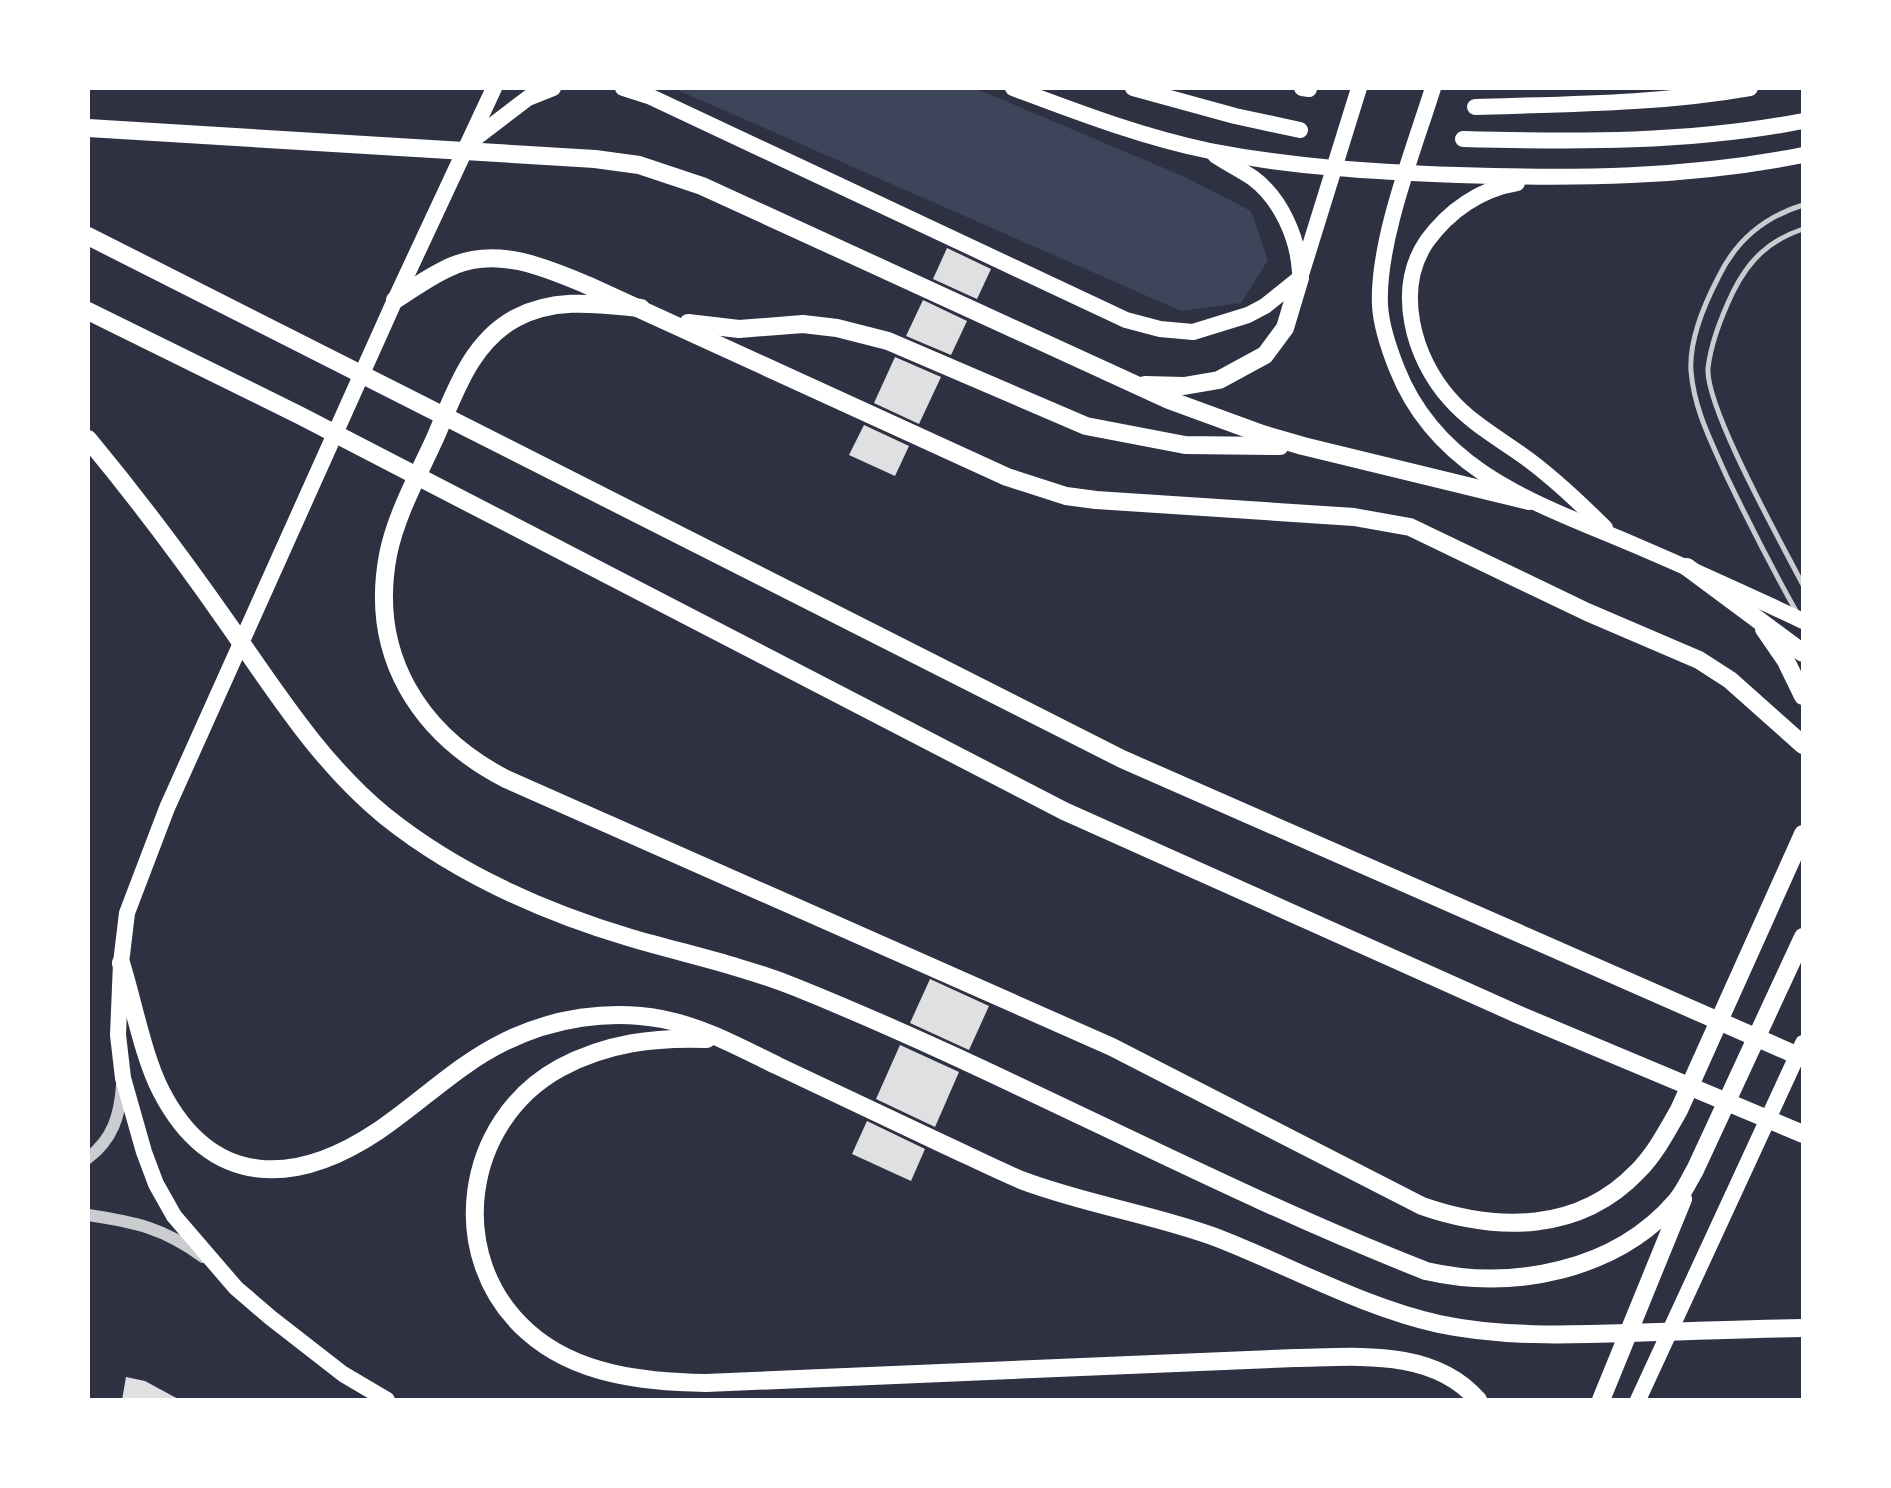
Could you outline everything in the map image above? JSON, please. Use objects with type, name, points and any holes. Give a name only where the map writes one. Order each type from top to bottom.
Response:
[{"type":"highway","points":[[88,128],[639,165],[702,186],[1134,384],[1217,417],[1303,446],[1529,501]]},
{"type":"highway","points":[[88,236],[1122,759],[1803,1058]]},
{"type":"highway","points":[[395,300],[454,265],[479,258],[505,258],[560,274],[641,308],[1007,477],[1039,488],[1096,500],[1383,521],[1430,535],[1587,612],[1699,660],[1730,680],[1803,745]]},
{"type":"highway","points":[[1134,384],[1184,386],[1219,380],[1265,355],[1285,328],[1300,278]]},
{"type":"highway","points":[[641,308],[563,303],[536,309],[513,319],[490,337],[472,358],[458,386],[397,524],[385,583],[385,614],[400,673],[414,700],[433,725],[454,747],[506,779],[1112,1047],[1410,1201],[1457,1217],[1513,1225],[1575,1212],[1624,1185],[1653,1153],[1679,1110],[1803,834]]},
{"type":"highway","points":[[88,311],[299,415],[1064,811],[1517,1014],[1803,1134]]},
{"type":"highway","points":[[665,319],[704,327],[739,329],[803,324],[837,328],[888,341],[1086,426],[1185,445],[1303,446]]},
{"type":"highway","points":[[88,439],[171,543],[280,698],[343,779],[428,848],[478,877],[588,924],[794,986],[1339,1234],[1426,1271],[1455,1278],[1520,1277],[1583,1263],[1631,1240],[1657,1221],[1678,1199],[1695,1170]]},
{"type":"highway","points":[[1687,567],[1803,653]]},
{"type":"highway","points":[[1750,614],[1775,643],[1803,696]]},
{"type":"highway","points":[[1601,1400],[1695,1170],[1803,937]]},
{"type":"highway","points":[[121,963],[147,1056],[159,1087],[175,1115],[194,1139],[237,1165],[277,1170],[316,1162],[356,1144],[396,1119],[458,1069],[507,1040],[559,1022],[610,1014],[639,1015],[676,1023],[722,1039],[1023,1180],[1209,1235],[1387,1308],[1439,1324],[1484,1330],[1586,1334],[1803,1328]]},
{"type":"highway","points":[[722,1039],[645,1041],[586,1055],[534,1085],[498,1128],[477,1178],[473,1210],[476,1244],[486,1275],[503,1304],[528,1332],[556,1351],[615,1375],[647,1381],[706,1383],[1295,1358],[1369,1358],[1413,1362],[1435,1369],[1454,1379],[1478,1400]]},
{"type":"main road","points":[[387,1400],[343,1374],[236,1288],[174,1216],[156,1184],[123,1078],[118,1035],[121,963],[127,913],[167,808],[395,300],[472,141],[494,88]]},
{"type":"main road","points":[[472,141],[528,98],[553,88]]},
{"type":"main road","points":[[623,88],[651,97],[1126,320],[1160,329],[1193,332],[1248,315],[1265,306],[1300,278],[1359,88]]},
{"type":"main road","points":[[1013,88],[1088,117],[1206,150],[1280,164],[1335,169],[1546,178],[1641,176],[1803,155]]},
{"type":"main road","points":[[1133,88],[1300,130]]},
{"type":"main road","points":[[1433,88],[1392,222],[1380,304],[1385,334],[1403,384],[1432,430],[1477,470],[1529,501],[1802,619]]},
{"type":"main road","points":[[1475,107],[1630,102],[1750,88]]},
{"type":"main road","points":[[1463,139],[1633,139],[1739,133],[1803,121]]},
{"type":"main road","points":[[1206,150],[1254,179],[1271,197],[1294,238],[1300,278]]},
{"type":"main road","points":[[1546,178],[1500,186],[1471,199],[1439,225],[1421,250],[1409,285],[1411,320],[1424,359],[1449,399],[1485,430],[1559,483],[1613,536]]},
{"type":"main road","points":[[1638,1400],[1803,1043]]},
{"type":"street","points":[[88,1158],[98,1151],[114,1130],[123,1078]]},
{"type":"street","points":[[88,1215],[154,1227],[216,1266]]},
{"type":"lane","points":[[1802,619],[1747,519],[1697,412],[1691,369],[1696,333],[1710,294],[1729,256],[1758,226],[1803,205]]},
{"type":"lane","points":[[1803,229],[1773,242],[1746,267],[1715,338],[1708,370],[1725,427],[1803,585]]},
{"type":"shaded area","points":[[673,88],[975,88],[1185,177],[1251,211],[1268,260],[1241,303],[1181,311]]},
{"type":"building","points":[[947,248],[991,269],[977,299],[933,279]]},
{"type":"building","points":[[923,300],[967,321],[951,355],[906,336]]},
{"type":"building","points":[[895,357],[941,377],[919,424],[874,403]]},
{"type":"building","points":[[864,425],[909,446],[895,476],[849,455]]},
{"type":"building","points":[[930,979],[989,1006],[969,1050],[910,1023]]},
{"type":"building","points":[[900,1045],[959,1072],[935,1127],[876,1099]]},
{"type":"building","points":[[867,1121],[925,1149],[911,1181],[852,1154]]},
{"type":"building","points":[[126,1377],[145,1381],[180,1400],[122,1400]]}]
